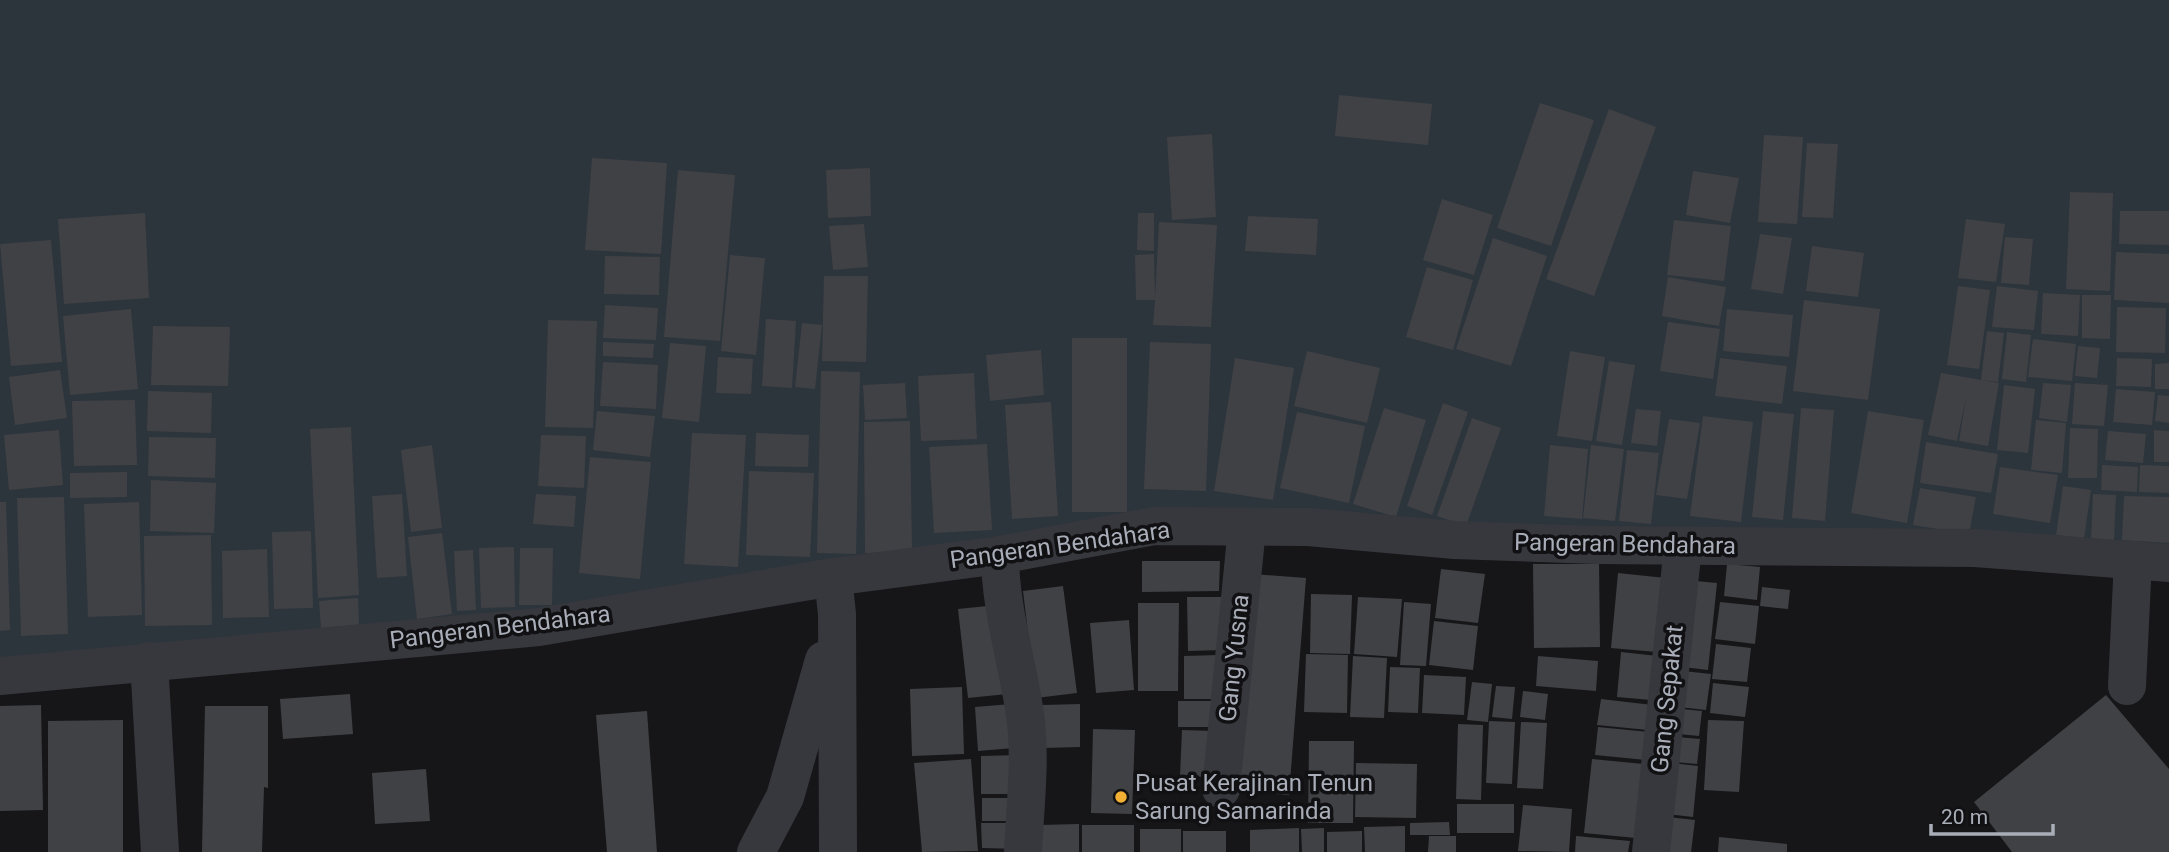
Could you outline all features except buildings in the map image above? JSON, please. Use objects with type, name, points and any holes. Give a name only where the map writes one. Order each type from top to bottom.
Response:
[{"type":"street","name":"Pangeran Bendahara","points":[[0,676],[540,627],[835,596],[1000,555],[1154,526],[1308,527],[1455,540],[1683,546],[1975,548],[2151,562]]},
{"type":"street","name":"Gang Yusna","points":[[1221,789],[1247,528]]},
{"type":"street","name":"Gang Sepakat","points":[[1651,852],[1683,546]]},
{"type":"street","points":[[1000,555],[1000,579],[1025,709],[1027,752],[1023,852]]},
{"type":"street","points":[[2127,686],[2151,562]]},
{"type":"street","points":[[756,852],[785,797],[835,596]]},
{"type":"street","points":[[835,596],[838,852]]},
{"type":"street","points":[[149,661],[160,852]]},
{"type":"shaded area","points":[[0,0],[2169,0],[2169,548],[1135,516],[593,607],[0,662]]},
{"type":"place","name":"Pusat Kerajinan Tenun Sarung Samarinda","points":[[1121,797]]}]
